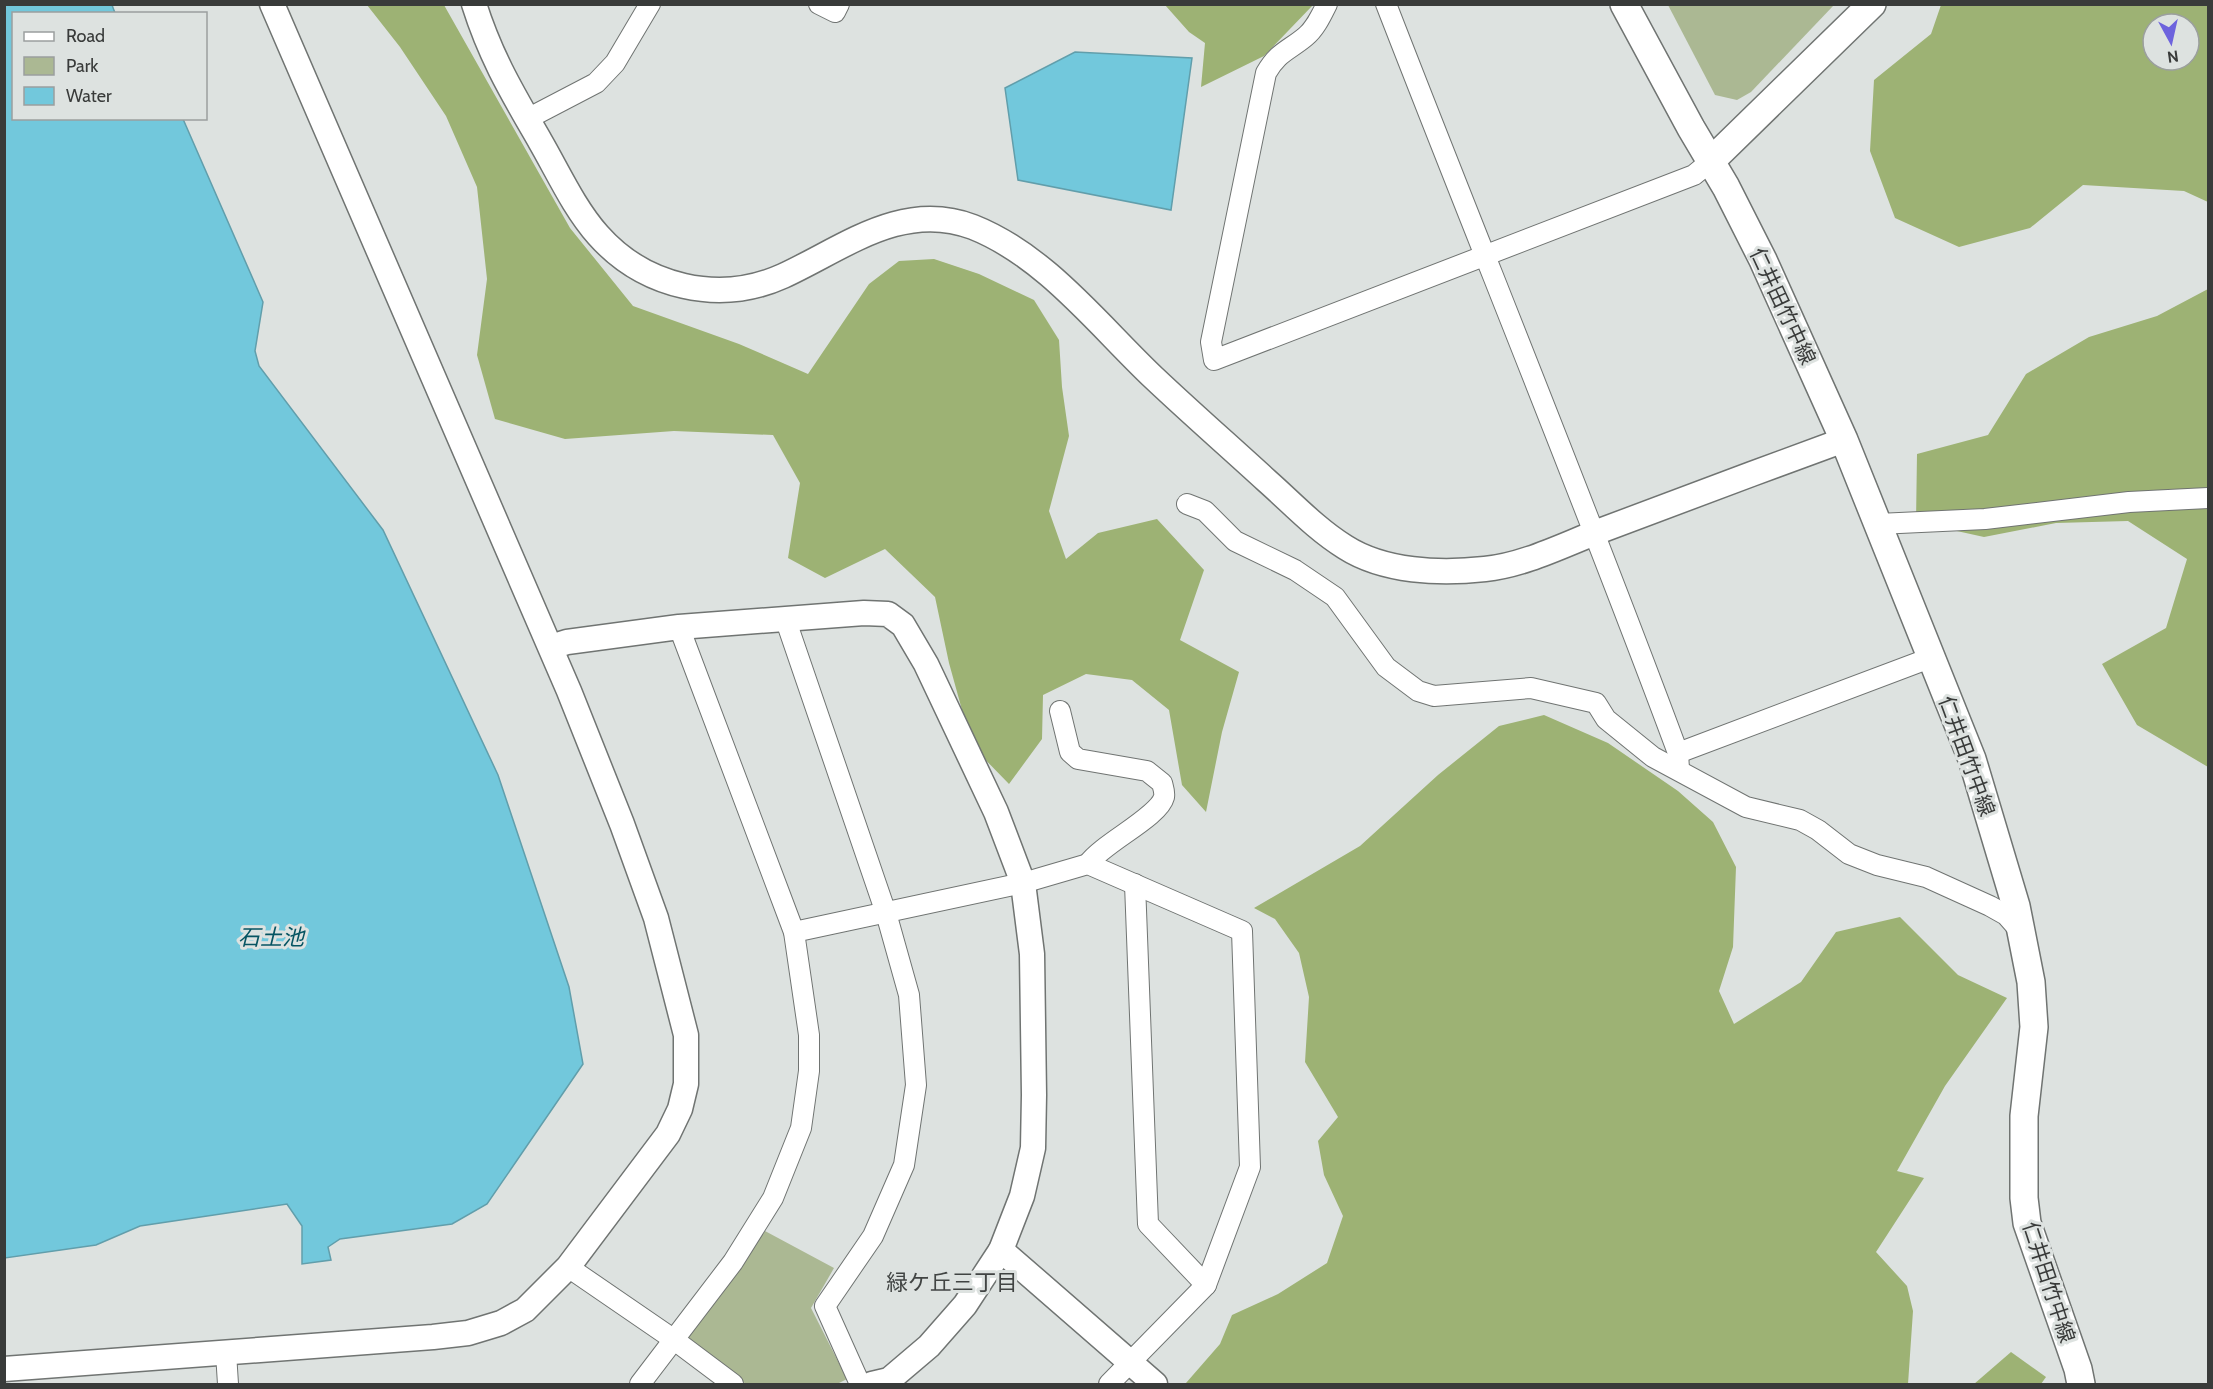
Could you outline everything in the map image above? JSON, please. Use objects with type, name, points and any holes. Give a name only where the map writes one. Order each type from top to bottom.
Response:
[{"type":"main road","name":"仁井田竹中線","points":[[1624,4],[1691,128],[1712,161],[1762,260],[1844,440],[1929,658],[1972,759],[2023,934],[2031,982],[2034,1027],[2024,1116],[2027,1223],[2078,1369],[2081,1384]]},
{"type":"main road","points":[[1712,161],[1872,4]]},
{"type":"street","points":[[4,1369],[468,1332],[501,1323],[525,1310],[568,1267],[668,1134],[680,1109],[687,1064],[686,1035],[656,918],[622,824],[551,647],[272,4]]},
{"type":"street","points":[[474,4],[501,76],[585,219],[599,237],[627,263],[651,277],[688,287],[715,291],[747,287],[780,278],[878,228],[903,221],[938,219],[955,221],[978,229],[1025,257],[1058,284],[1155,379],[1313,522],[1347,548],[1381,562],[1420,571],[1489,569],[1844,440]]},
{"type":"street","points":[[527,119],[596,83],[615,63],[650,4]]},
{"type":"street","points":[[819,4],[835,12],[839,4]]},
{"type":"street","points":[[1327,4],[1316,24],[1305,37],[1285,49],[1273,60],[1266,73],[1211,342],[1214,360],[1694,175],[1712,161]]},
{"type":"street","points":[[1386,4],[1484,256],[1596,532],[1679,761]]},
{"type":"street","points":[[1878,524],[1985,519],[2129,502],[2208,498]]},
{"type":"street","points":[[1187,504],[1205,511],[1235,541],[1295,570],[1335,597],[1386,667],[1418,691],[1434,696],[1530,688],[1596,703],[1606,719],[1653,757],[1679,761],[1746,807],[1800,820],[1818,830],[1849,854],[1877,865],[1926,877],[1990,906],[2006,915],[2023,934]]},
{"type":"street","points":[[551,647],[567,642],[679,627],[864,613],[888,614],[903,625],[926,664],[991,802],[1023,884],[1032,954],[1033,1148],[1022,1196],[1001,1250],[965,1305],[929,1346],[889,1380],[872,1384]]},
{"type":"street","points":[[785,618],[886,913],[909,995],[916,1085],[904,1165],[873,1236],[825,1306],[861,1384]]},
{"type":"street","points":[[639,1384],[734,1262],[773,1198],[801,1128],[810,1071],[810,1035],[794,933],[679,627]]},
{"type":"street","points":[[1679,761],[1929,658]]},
{"type":"street","points":[[794,933],[1023,884],[1088,864],[1097,852],[1140,822],[1159,805],[1164,797],[1162,783],[1147,771],[1078,759],[1070,752],[1060,711]]},
{"type":"street","points":[[1088,864],[1242,931],[1250,1167],[1206,1285],[1109,1384]]},
{"type":"street","points":[[1135,885],[1148,1224],[1206,1285]]},
{"type":"street","points":[[1001,1250],[1155,1384]]},
{"type":"street","points":[[568,1267],[673,1339],[733,1384]]},
{"type":"street","points":[[226,1353],[228,1384]]},
{"type":"green space","points":[[367,5],[444,5],[570,228],[633,306],[739,344],[808,374],[869,284],[899,261],[934,259],[979,274],[1034,300],[1059,340],[1062,387],[1069,436],[1049,511],[1066,559],[1098,533],[1157,519],[1204,570],[1180,640],[1239,672],[1222,732],[1206,812],[1182,785],[1169,710],[1132,680],[1086,674],[1043,695],[1042,739],[1009,784],[972,746],[949,663],[935,597],[885,549],[825,578],[788,558],[800,483],[773,435],[674,431],[565,439],[495,419],[477,355],[487,279],[477,187],[446,116],[400,47]]},
{"type":"green space","points":[[1165,5],[1313,5],[1264,56],[1201,87],[1205,43],[1189,32]]},
{"type":"green space","points":[[1668,5],[1834,5],[1751,92],[1737,100],[1715,95]]},
{"type":"green space","points":[[1941,5],[2208,5],[2208,202],[2184,191],[2083,185],[2030,228],[1959,247],[1895,218],[1870,151],[1874,80],[1931,34]]},
{"type":"green space","points":[[2208,289],[2208,767],[2137,725],[2102,664],[2166,628],[2187,559],[2128,521],[2056,523],[1984,537],[1916,522],[1917,454],[1988,435],[2026,374],[2089,337],[2157,316]]},
{"type":"green space","points":[[1544,715],[1608,743],[1678,791],[1713,822],[1736,867],[1733,947],[1719,991],[1734,1024],[1801,982],[1836,932],[1900,917],[1958,975],[2007,998],[1945,1086],[1897,1171],[1924,1178],[1876,1252],[1907,1286],[1913,1311],[1908,1384],[1186,1383],[1220,1344],[1232,1315],[1278,1294],[1327,1263],[1343,1216],[1324,1175],[1318,1141],[1338,1117],[1305,1062],[1309,997],[1299,953],[1275,919],[1254,908],[1360,846],[1438,775],[1499,726]]},
{"type":"green space","points":[[765,1231],[834,1268],[811,1308],[847,1379],[837,1384],[746,1384],[684,1338]]},
{"type":"green space","points":[[2011,1352],[2046,1377],[2041,1384],[1974,1384]]},
{"type":"water","name":"石土池","points":[[4,5],[112,5],[115,12],[12,12],[12,120],[183,120],[263,302],[255,351],[259,366],[383,530],[498,775],[569,987],[583,1064],[487,1204],[452,1224],[340,1239],[328,1247],[331,1260],[302,1264],[302,1226],[287,1204],[140,1226],[96,1245],[5,1258]]},
{"type":"water","points":[[1075,52],[1192,58],[1171,210],[1018,180],[1005,88]]},
{"type":"district","name":"緑ケ丘三丁目","points":[[952,1282]]}]
